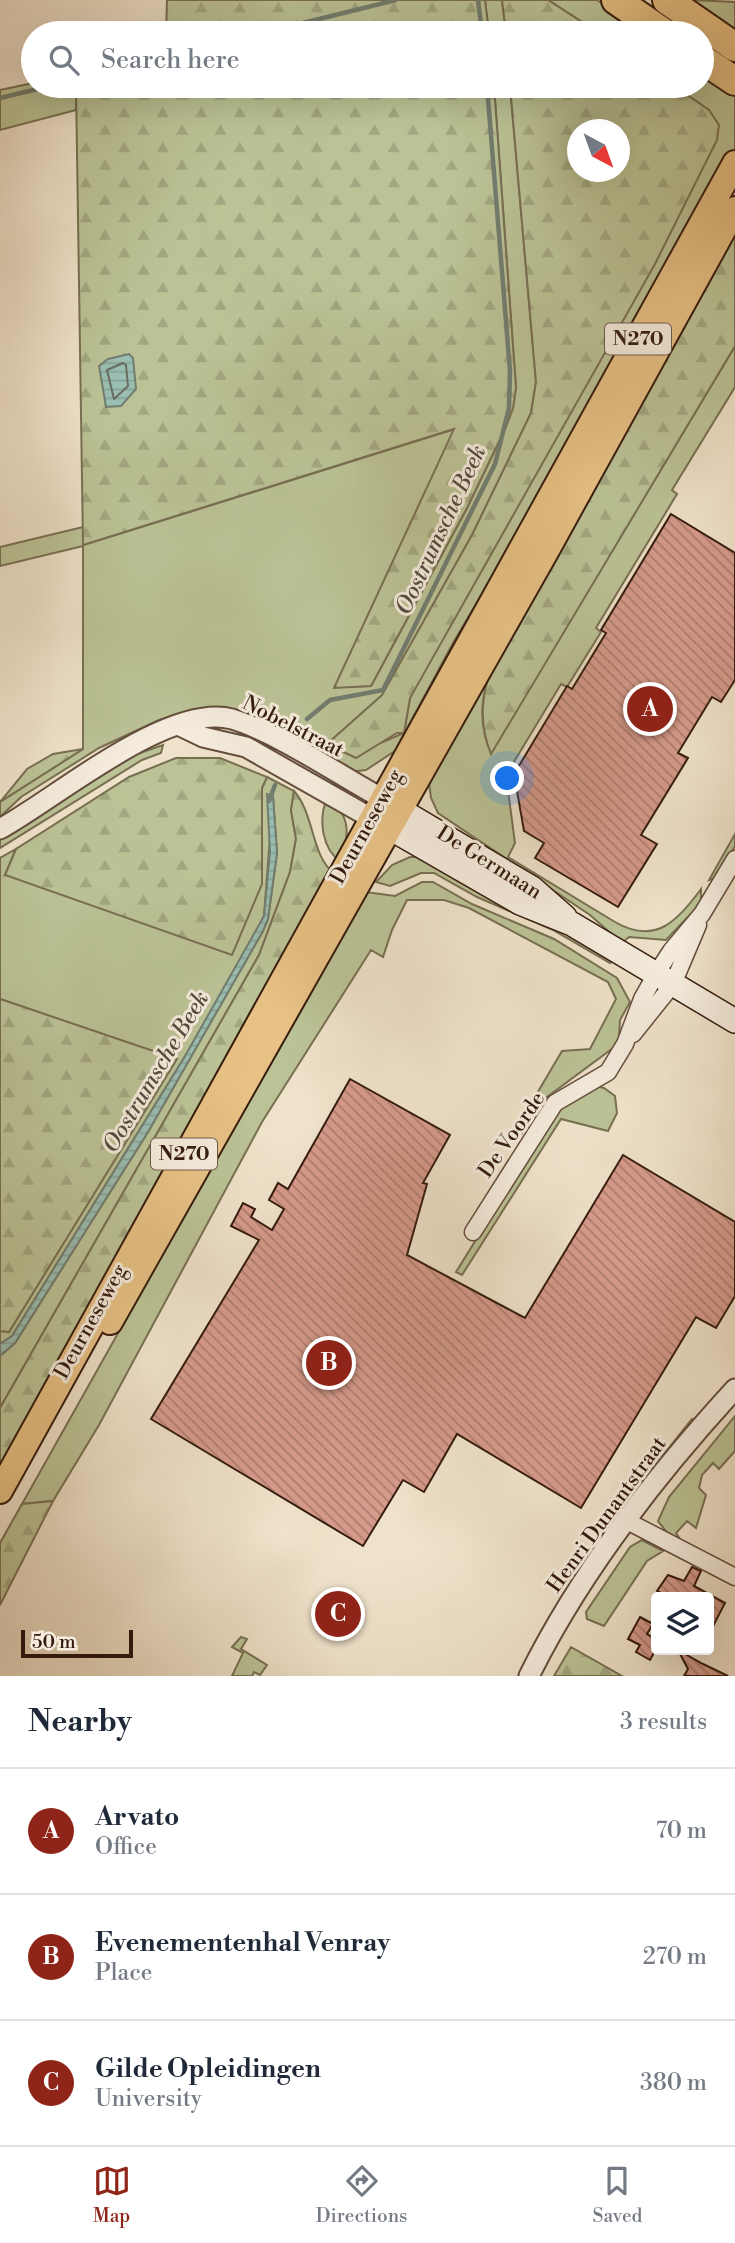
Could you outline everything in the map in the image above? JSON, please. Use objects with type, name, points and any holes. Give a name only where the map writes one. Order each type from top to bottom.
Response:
[{"type":"highway","points":[[617,0],[647,21]]},
{"type":"highway","points":[[667,0],[697,21]]},
{"type":"highway","points":[[714,32],[735,47]]},
{"type":"highway","points":[[714,67],[735,81]]},
{"type":"main road","name":"Deurneseweg","points":[[0,1507],[26,1471],[386,814],[735,163]]},
{"type":"main road","name":"Deurneseweg","points":[[0,1491],[735,209]]},
{"type":"main road","name":"De Germaan","points":[[386,814],[532,888],[572,924],[735,1021]]},
{"type":"street","name":"Nobelstraat","points":[[0,829],[135,744],[178,725],[209,717],[247,725],[386,814]]},
{"type":"street","name":"De Voorde","points":[[473,1232],[555,1103],[608,1072],[665,979],[686,959],[702,914],[735,859]]},
{"type":"street","name":"Henri Dunantstraat","points":[[529,1676],[578,1589],[656,1480],[735,1389]]},
{"type":"street","points":[[627,1521],[735,1577]]},
{"type":"green space","points":[[167,0],[485,0],[488,21],[166,21]]},
{"type":"green space","points":[[485,0],[502,0],[505,21],[488,21]]},
{"type":"green space","points":[[502,0],[548,0],[580,21],[505,21]]},
{"type":"green space","points":[[548,0],[597,0],[629,21],[580,21]]},
{"type":"green space","points":[[692,0],[735,2],[735,30]]},
{"type":"green space","points":[[714,77],[735,94],[735,151],[548,484],[454,641],[395,751],[366,770],[349,772],[218,712],[190,711],[159,720],[99,748],[21,797],[0,817],[0,802],[83,749],[83,546],[0,566],[0,547],[83,527],[84,545],[455,429],[335,687],[371,686],[467,508],[513,408],[516,387],[495,98],[511,98],[536,382],[531,413],[472,535],[382,696],[327,744],[378,744],[404,733],[410,698],[709,110],[692,98],[714,98]]},
{"type":"green space","points":[[21,86],[21,98],[76,98],[76,110],[0,130],[0,90]]},
{"type":"green space","points":[[76,98],[495,98],[516,388],[513,408],[467,508],[371,686],[334,688],[454,429],[83,545]]},
{"type":"green space","points":[[511,98],[692,98],[709,110],[719,125],[717,140],[655,264],[410,698],[404,733],[397,733],[356,758],[327,744],[382,695],[472,535],[531,413],[536,382]]},
{"type":"green space","points":[[735,222],[735,346],[491,754],[484,729],[483,706],[493,659]]},
{"type":"green space","points":[[735,346],[735,387],[672,490],[677,494],[596,628],[601,632],[567,687],[561,684],[506,775],[515,843],[508,857],[615,922],[629,929],[642,931],[664,926],[683,911],[701,889],[701,903],[666,940],[629,937],[622,943],[590,915],[438,813],[431,798],[428,776],[493,659],[486,683],[482,717],[491,753]]},
{"type":"green space","points":[[163,745],[161,753],[142,760],[0,848],[0,839],[134,755]]},
{"type":"green space","points":[[83,749],[0,802],[27,769],[53,754]]},
{"type":"green space","points":[[176,758],[220,758],[267,777],[262,788],[262,884],[232,955],[5,875],[16,849],[129,777]]},
{"type":"green space","points":[[267,777],[294,791],[291,810],[296,839],[290,872],[259,955],[0,1408],[0,1356],[15,1343],[148,1132],[263,931],[268,919],[277,853],[273,797],[264,916],[255,935],[184,1058],[12,1336],[0,1344],[0,1331],[9,1332],[176,1059],[0,999],[0,858],[16,849],[5,875],[262,788]]},
{"type":"green space","points":[[294,791],[306,811],[321,856],[333,872],[0,1472],[0,1408],[259,955],[290,872],[296,839],[291,810]]},
{"type":"green space","points":[[327,798],[345,819],[347,835],[341,862],[326,842],[322,824]]},
{"type":"green space","points":[[735,834],[735,846],[716,878],[709,880]]},
{"type":"green space","points":[[410,857],[419,857],[615,959],[610,963],[553,930],[477,897],[434,873],[421,873],[390,886],[376,882],[392,865]]},
{"type":"green space","points":[[422,882],[433,882],[472,904],[554,939],[617,978],[630,1002],[620,1020],[619,1038],[613,1048],[543,1100],[522,1133],[516,1129],[562,1051],[590,1049],[616,999],[608,982],[469,908],[444,900],[407,900],[392,930],[383,957],[371,950],[262,1122],[99,1425],[53,1501],[22,1504],[366,892],[395,896]]},
{"type":"green space","points":[[0,999],[177,1059],[9,1332],[0,1331]]},
{"type":"green space","points":[[596,1086],[615,1096],[617,1113],[608,1131],[561,1119],[462,1275],[456,1272],[552,1117],[569,1102]]},
{"type":"green space","points":[[735,1416],[735,1451],[719,1469],[713,1463],[702,1475],[699,1488],[706,1495],[696,1528],[687,1521],[676,1533],[682,1542],[669,1535],[658,1521],[669,1497]]},
{"type":"green space","points":[[692,1419],[696,1422],[620,1516],[619,1511]]},
{"type":"green space","points":[[53,1501],[0,1605],[0,1543],[22,1504]]},
{"type":"green space","points":[[642,1540],[663,1551],[647,1561],[604,1626],[587,1619],[586,1612],[630,1547]]},
{"type":"green space","points":[[241,1637],[247,1639],[241,1649],[267,1665],[260,1675],[254,1672],[252,1676],[232,1676],[243,1653],[232,1647]]},
{"type":"green space","points":[[571,1647],[622,1676],[554,1676]]},
{"type":"water","points":[[129,354],[133,358],[136,389],[121,406],[106,407],[99,366],[108,359]]},
{"type":"water","points":[[267,794],[273,796],[277,853],[268,919],[263,931],[148,1132],[15,1343],[0,1356],[0,1344],[12,1336],[184,1058],[264,916],[270,852]]},
{"type":"building","points":[[671,514],[735,553],[735,680],[721,702],[712,697],[678,753],[688,758],[641,835],[657,844],[618,907],[535,858],[544,843],[524,831],[514,774],[567,686],[572,689],[606,633],[601,630]]},
{"type":"building","points":[[350,1079],[450,1135],[423,1183],[427,1184],[407,1255],[525,1318],[623,1155],[735,1222],[735,1296],[716,1328],[696,1317],[581,1508],[457,1434],[424,1492],[403,1480],[363,1546],[151,1419],[259,1240],[231,1226],[243,1203],[255,1209],[251,1217],[272,1230],[284,1209],[269,1200],[278,1183],[288,1189]]},
{"type":"building","points":[[692,1567],[701,1571],[694,1586],[705,1592],[657,1591],[668,1575],[684,1581]]},
{"type":"building","points":[[714,1597],[725,1603],[714,1624]]},
{"type":"building","points":[[640,1617],[651,1623],[647,1634],[651,1636],[653,1655],[650,1660],[636,1652],[640,1645],[628,1639]]},
{"type":"building","points":[[681,1655],[687,1655],[728,1676],[684,1676],[688,1669]]},
{"type":"waterway","points":[[311,21],[396,0]]},
{"type":"waterway","name":"Oostrumsche Beek","points":[[478,0],[481,21]]},
{"type":"waterway","points":[[0,98],[21,93]]},
{"type":"waterway","name":"Oostrumsche Beek","points":[[307,719],[330,700],[383,690],[495,464],[509,408],[510,371],[488,98]]},
{"type":"waterway","name":"Oostrumsche Beek","points":[[269,801],[275,785]]},
{"type":"place","name":"Arvato","points":[[650,709]]},
{"type":"place","name":"Evenementenhal Venray","points":[[329,1363]]},
{"type":"place","name":"Gilde Opleidingen","points":[[338,1614]]}]
